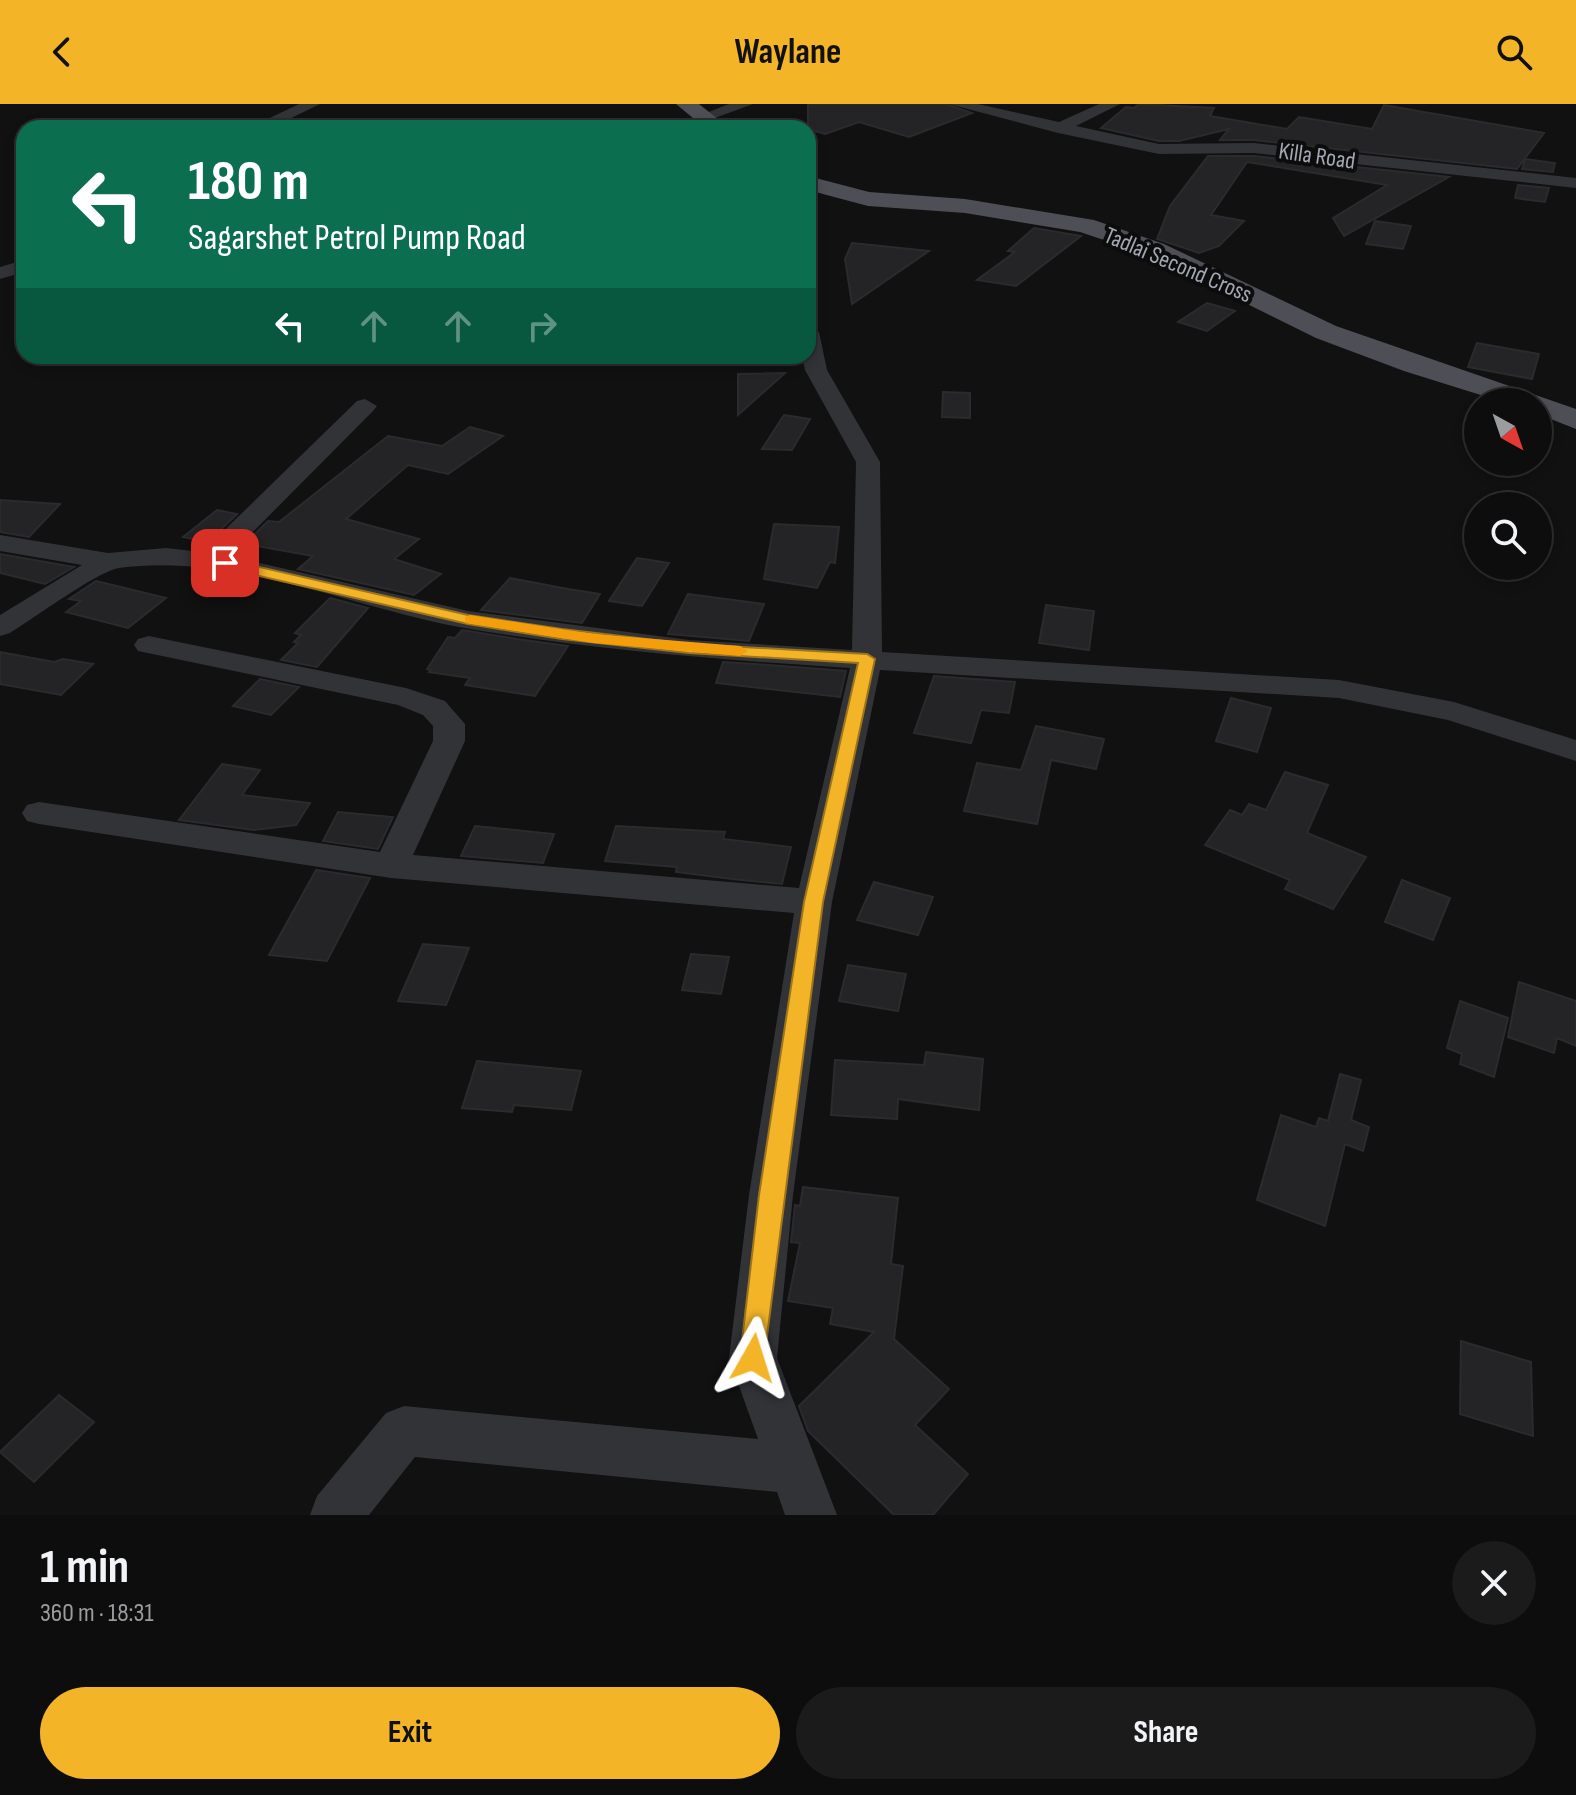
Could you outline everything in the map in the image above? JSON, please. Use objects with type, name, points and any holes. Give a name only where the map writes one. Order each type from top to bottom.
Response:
[{"type":"main road","points":[[686,104],[707,120]]},
{"type":"main road","name":"Tadlai Second Cross","points":[[816,185],[868,199],[965,206],[1085,225],[1155,249],[1326,332],[1414,365],[1488,388]]},
{"type":"main road","name":"Tadlai Second Cross","points":[[1552,410],[1576,420]]},
{"type":"street","points":[[275,120],[312,104]]},
{"type":"street","points":[[716,120],[745,104]]},
{"type":"street","name":"Killa Road","points":[[957,104],[1159,149],[1254,148],[1422,169],[1576,183]]},
{"type":"street","points":[[1058,128],[1112,104]]},
{"type":"street","points":[[811,1515],[753,1358],[771,1195],[814,902],[867,659],[868,462],[815,364]]},
{"type":"street","points":[[208,561],[365,406]]},
{"type":"street","points":[[0,543],[108,561],[166,556],[208,561],[468,620],[689,649],[1339,689],[1454,712],[1576,751]]},
{"type":"street","points":[[0,627],[108,561]]},
{"type":"street","points":[[149,645],[406,697],[434,708],[449,724],[449,741],[391,866]]},
{"type":"street","points":[[39,813],[391,866],[814,902]]},
{"type":"street","points":[[336,1515],[404,1431],[794,1468]]},
{"type":"building","points":[[808,104],[946,104],[972,113],[909,137],[859,122],[825,134],[816,131],[816,120],[808,120]]},
{"type":"building","points":[[1139,104],[1214,108],[1210,116],[1287,129],[1299,117],[1372,129],[1384,105],[1544,133],[1517,169],[1254,140],[1220,140],[1229,129],[1179,141],[1159,141],[1101,128],[1126,107],[1134,108]]},
{"type":"building","points":[[1208,156],[1254,156],[1449,177],[1344,236],[1333,218],[1387,185],[1247,162],[1211,215],[1244,221],[1219,246],[1199,253],[1157,239],[1170,206]]},
{"type":"building","points":[[1525,159],[1555,163],[1553,172],[1522,169]]},
{"type":"building","points":[[1518,185],[1549,188],[1545,202],[1515,198]]},
{"type":"building","points":[[1375,221],[1411,226],[1403,249],[1366,244]]},
{"type":"building","points":[[1034,228],[1081,236],[1016,286],[977,280],[1015,252],[1008,251]]},
{"type":"building","points":[[852,243],[929,251],[852,304],[845,259]]},
{"type":"building","points":[[1207,303],[1235,311],[1207,331],[1178,322]]},
{"type":"building","points":[[1477,343],[1539,354],[1532,379],[1468,367]]},
{"type":"building","points":[[785,373],[738,415],[738,374]]},
{"type":"building","points":[[943,392],[970,393],[970,418],[942,417]]},
{"type":"building","points":[[784,415],[810,419],[792,450],[762,449]]},
{"type":"building","points":[[470,427],[503,436],[448,474],[408,465],[346,519],[419,539],[394,559],[441,574],[414,595],[298,569],[313,556],[245,544],[268,521],[279,522],[388,436],[442,446]]},
{"type":"building","points":[[0,500],[60,504],[29,537],[0,532]]},
{"type":"building","points":[[217,510],[237,514],[208,542],[183,537]]},
{"type":"building","points":[[774,524],[839,527],[835,563],[830,562],[817,588],[764,579]]},
{"type":"building","points":[[0,554],[74,567],[45,584],[0,573]]},
{"type":"building","points":[[637,558],[669,563],[642,606],[609,601]]},
{"type":"building","points":[[510,578],[600,594],[582,623],[481,610]]},
{"type":"building","points":[[96,581],[166,598],[128,628],[66,612],[81,601],[69,599]]},
{"type":"building","points":[[688,594],[764,604],[749,641],[668,634]]},
{"type":"building","points":[[330,598],[368,608],[317,667],[281,660],[298,643],[294,642],[301,635],[295,633]]},
{"type":"building","points":[[1046,605],[1094,611],[1089,650],[1039,643]]},
{"type":"building","points":[[462,630],[568,646],[535,696],[465,685],[470,678],[429,672],[431,670],[427,669],[448,637],[455,638]]},
{"type":"building","points":[[0,652],[54,662],[63,659],[93,664],[61,695],[0,684]]},
{"type":"building","points":[[723,662],[846,671],[840,697],[716,683]]},
{"type":"building","points":[[934,676],[1015,682],[1009,713],[981,710],[971,743],[914,733]]},
{"type":"building","points":[[260,679],[299,687],[271,715],[233,706]]},
{"type":"building","points":[[1231,698],[1271,708],[1257,752],[1216,741]]},
{"type":"building","points":[[1036,726],[1104,739],[1096,769],[1051,760],[1037,824],[964,811],[977,763],[1021,770]]},
{"type":"building","points":[[222,764],[260,770],[242,795],[310,803],[296,825],[254,830],[179,820]]},
{"type":"building","points":[[1285,772],[1328,785],[1307,833],[1366,857],[1333,909],[1285,889],[1290,880],[1205,845],[1230,810],[1242,815],[1249,804],[1266,810]]},
{"type":"building","points":[[338,812],[393,817],[378,849],[323,841]]},
{"type":"building","points":[[475,826],[554,834],[543,863],[461,856]]},
{"type":"building","points":[[616,826],[725,832],[723,839],[791,847],[782,884],[732,879],[676,872],[677,867],[605,861]]},
{"type":"building","points":[[316,870],[370,878],[327,961],[269,955]]},
{"type":"building","points":[[1402,880],[1450,898],[1433,940],[1385,922]]},
{"type":"building","points":[[874,882],[933,897],[918,935],[857,920]]},
{"type":"building","points":[[423,944],[469,948],[446,1005],[398,1001]]},
{"type":"building","points":[[691,954],[729,957],[721,994],[682,990]]},
{"type":"building","points":[[848,965],[906,974],[898,1011],[839,1001]]},
{"type":"building","points":[[1519,982],[1576,1001],[1576,1046],[1557,1038],[1554,1053],[1508,1037]]},
{"type":"building","points":[[1460,1001],[1508,1018],[1494,1077],[1460,1064],[1462,1054],[1447,1048]]},
{"type":"building","points":[[926,1052],[983,1059],[979,1110],[898,1099],[897,1119],[831,1115],[835,1060],[924,1065]]},
{"type":"building","points":[[477,1061],[581,1071],[571,1110],[514,1105],[512,1112],[462,1108]]},
{"type":"building","points":[[1340,1074],[1361,1080],[1351,1120],[1369,1127],[1363,1151],[1345,1144],[1325,1226],[1257,1200],[1281,1115],[1316,1127],[1319,1118],[1328,1121]]},
{"type":"building","points":[[803,1187],[898,1198],[891,1264],[903,1266],[894,1339],[949,1389],[915,1425],[968,1474],[933,1515],[894,1515],[808,1431],[799,1406],[874,1332],[830,1324],[833,1308],[788,1301],[800,1243],[791,1242],[795,1205],[800,1206]]},
{"type":"building","points":[[1461,1341],[1531,1362],[1533,1436],[1460,1414]]},
{"type":"building","points":[[59,1395],[94,1422],[34,1482],[0,1452]]},
{"type":"slow traffic","points":[[470,620],[593,639],[740,651]]},
{"type":"route","points":[[225,563],[468,620],[593,639],[689,649],[867,659],[814,902],[771,1195],[753,1358]]}]
